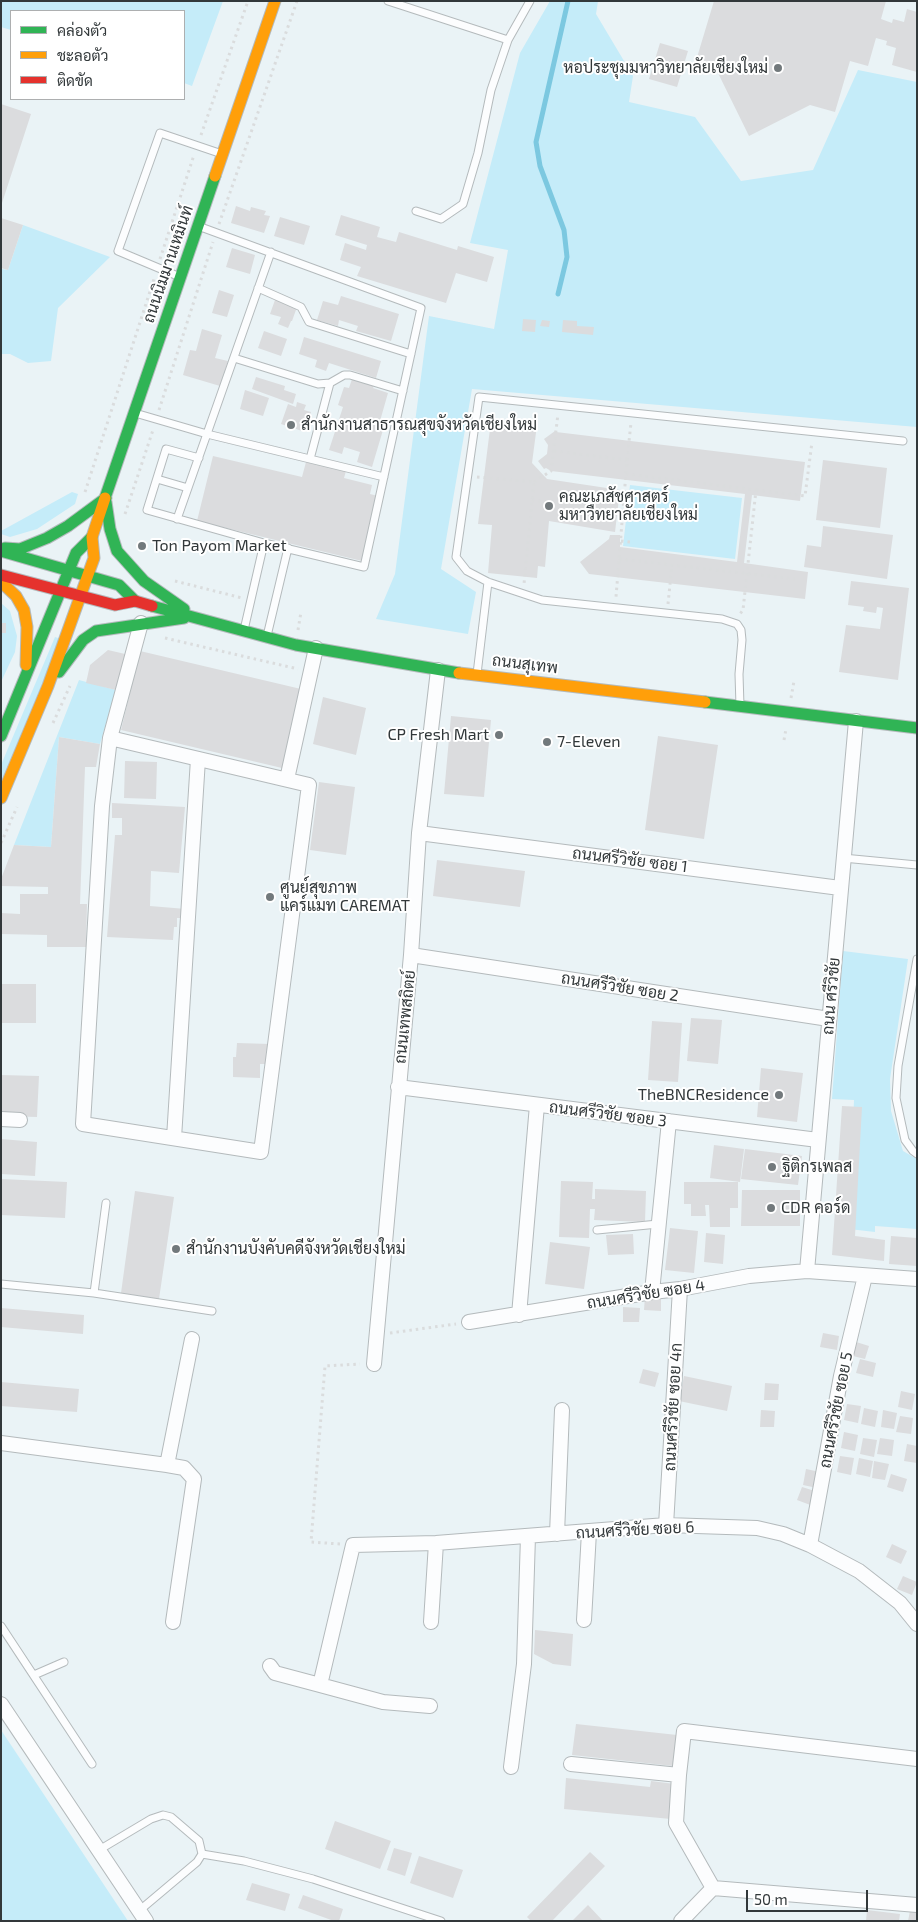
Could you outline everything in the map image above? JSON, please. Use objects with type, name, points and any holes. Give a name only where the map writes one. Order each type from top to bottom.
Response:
[{"type":"main road","name":"ถนนนิมมานเหมินท์","points":[[92,537],[275,1]]},
{"type":"main road","points":[[1,548],[20,549],[47,538],[68,526],[106,498],[110,529],[117,551],[144,581],[196,617]]},
{"type":"main road","points":[[1,736],[76,553],[92,537]]},
{"type":"main road","points":[[1,798],[48,686],[88,576],[94,558],[92,537]]},
{"type":"main road","name":"ถนนสุเทพ","points":[[1,551],[119,585],[135,601]]},
{"type":"main road","name":"ถนนสุเทพ","points":[[1,575],[115,605],[135,601],[266,637],[438,670],[917,728]]},
{"type":"main road","points":[[1,582],[16,596],[24,610],[28,643],[25,681]]},
{"type":"main road","points":[[48,686],[83,640],[93,633],[106,628],[196,617]]},
{"type":"street","points":[[110,738],[309,784],[261,1152],[83,1124],[102,806],[110,738],[140,623]]},
{"type":"street","points":[[287,779],[316,648]]},
{"type":"street","name":"ถนนเทพสถิตย์","points":[[374,1364],[411,955],[419,833],[438,670]]},
{"type":"street","name":"ถนน ศรีวิชัย","points":[[807,1271],[856,721]]},
{"type":"street","points":[[174,1138],[198,759]]},
{"type":"street","name":"ถนนศรีวิชัย ซอย 1","points":[[419,833],[840,888]]},
{"type":"street","name":"ถนนศรีวิชัย ซอย 2","points":[[411,955],[829,1019]]},
{"type":"street","name":"ถนนศรีวิชัย ซอย 3","points":[[398,1087],[818,1140]]},
{"type":"street","points":[[519,1315],[537,1105]]},
{"type":"street","points":[[1,1119],[20,1120]]},
{"type":"street","points":[[652,1292],[669,1121]]},
{"type":"street","name":"ถนนศรีวิชัย ซอย 4","points":[[468,1322],[680,1289],[749,1276],[807,1271],[917,1279]]},
{"type":"street","name":"ถนนศรีวิชัย ซอย 5","points":[[810,1545],[842,1376],[865,1276]]},
{"type":"street","name":"ถนนศรีวิชัย ซอย 4ก","points":[[666,1525],[680,1289]]},
{"type":"street","points":[[167,1465],[192,1339]]},
{"type":"street","points":[[558,1534],[562,1410]]},
{"type":"street","points":[[1,1443],[184,1468],[194,1479],[173,1622]]},
{"type":"street","name":"ถนนศรีวิชัย ซอย 6","points":[[353,1545],[436,1543],[666,1525],[757,1528],[783,1534],[810,1545],[860,1572],[900,1603],[917,1624]]},
{"type":"street","points":[[584,1620],[588,1532]]},
{"type":"street","points":[[511,1767],[524,1664],[528,1536]]},
{"type":"street","points":[[431,1622],[436,1543]]},
{"type":"street","points":[[320,1685],[353,1545]]},
{"type":"street","points":[[270,1666],[275,1673],[383,1702],[430,1706]]},
{"type":"street","points":[[1,1704],[143,1916]]},
{"type":"street","points":[[713,1888],[676,1823],[684,1731],[917,1759]]},
{"type":"street","points":[[571,1764],[679,1775]]},
{"type":"street","points":[[713,1888],[917,1906]]},
{"type":"street","points":[[681,1921],[713,1888]]},
{"type":"lane","points":[[388,1],[508,40]]},
{"type":"lane","points":[[416,211],[441,219],[463,204],[478,153],[491,90],[508,40],[530,1]]},
{"type":"lane","points":[[181,278],[118,251],[160,132],[223,154]]},
{"type":"lane","points":[[198,226],[421,308],[364,567],[264,543],[147,510],[166,449],[199,458]]},
{"type":"lane","points":[[177,519],[271,252]]},
{"type":"lane","points":[[258,288],[301,307],[309,322],[411,354]]},
{"type":"lane","points":[[234,358],[318,384],[330,383],[344,375],[350,375],[403,391]]},
{"type":"lane","points":[[310,459],[330,383]]},
{"type":"lane","points":[[740,706],[741,630],[737,624],[542,600],[488,582],[467,571],[456,557],[479,397],[903,441]]},
{"type":"lane","points":[[135,413],[207,434],[384,477]]},
{"type":"lane","points":[[157,478],[188,488]]},
{"type":"lane","points":[[244,630],[264,543]]},
{"type":"lane","points":[[266,637],[288,548]]},
{"type":"lane","points":[[477,675],[488,582]]},
{"type":"lane","points":[[843,858],[917,865]]},
{"type":"lane","points":[[917,960],[898,1066],[896,1098],[905,1140],[917,1154]]},
{"type":"lane","points":[[94,1293],[106,1203]]},
{"type":"lane","points":[[596,1230],[658,1224]]},
{"type":"lane","points":[[1,1284],[94,1293],[212,1311]]},
{"type":"lane","points":[[1,1626],[92,1764]]},
{"type":"lane","points":[[34,1675],[64,1662]]},
{"type":"lane","points":[[99,1850],[151,1819],[163,1815],[171,1816],[199,1841],[202,1854],[197,1862],[143,1916]]},
{"type":"lane","points":[[202,1854],[244,1861],[313,1879],[441,1921]]},
{"type":"path","points":[[85,493],[197,145],[248,1]]},
{"type":"path","points":[[125,517],[216,233],[297,1]]},
{"type":"path","points":[[468,476],[534,482],[551,471],[559,406]]},
{"type":"path","points":[[614,608],[632,414]]},
{"type":"path","points":[[626,474],[806,496],[813,431]]},
{"type":"path","points":[[554,451],[627,460]]},
{"type":"path","points":[[523,592],[534,482]]},
{"type":"path","points":[[732,622],[743,610],[756,490]]},
{"type":"path","points":[[532,500],[632,512]]},
{"type":"path","points":[[621,541],[630,542]]},
{"type":"path","points":[[619,559],[795,579]]},
{"type":"path","points":[[667,614],[672,565]]},
{"type":"path","points":[[166,579],[252,600]]},
{"type":"path","points":[[376,1334],[468,1322]]},
{"type":"path","points":[[353,1545],[311,1542],[325,1366],[374,1364]]},
{"type":"shaded area","points":[[1,1],[223,1],[192,86],[185,83],[185,10],[10,10],[10,30],[1,27]]},
{"type":"shaded area","points":[[550,1],[598,1],[596,14],[633,76],[629,102],[695,117],[741,181],[813,170],[858,70],[917,82],[917,427],[472,389],[441,569],[476,592],[468,634],[376,619],[395,574],[429,316],[494,329],[508,250],[470,243],[520,53]]},
{"type":"shaded area","points":[[23,225],[110,257],[58,308],[51,361],[28,363],[10,354],[1,354],[1,269],[8,270]]},
{"type":"shaded area","points":[[630,485],[742,498],[735,559],[623,546]]},
{"type":"shaded area","points":[[72,492],[78,494],[75,504],[37,529],[10,537],[1,534],[1,531]]},
{"type":"shaded area","points":[[1,603],[10,611],[17,636],[15,652],[1,682]]},
{"type":"shaded area","points":[[55,637],[61,639],[1,781],[1,765]]},
{"type":"shaded area","points":[[79,680],[116,690],[100,744],[59,737],[51,847],[14,845]]},
{"type":"shaded area","points":[[843,951],[908,959],[890,1079],[891,1111],[903,1151],[917,1159],[917,1229],[875,1226],[875,1232],[849,1229],[854,1100],[832,1099]]},
{"type":"shaded area","points":[[1,1730],[128,1921],[1,1921]]},
{"type":"building","name":"หอประชุมมหาวิทยาลัยเชียงใหม่","points":[[714,1],[886,1],[881,19],[892,23],[893,19],[904,22],[907,9],[917,12],[917,72],[892,65],[896,48],[886,45],[887,41],[876,38],[868,66],[850,61],[835,112],[810,105],[749,136],[717,71],[695,64]]},
{"type":"building","points":[[660,43],[688,51],[677,87],[649,79]]},
{"type":"building","points":[[1,104],[31,114],[2,203],[1,203]]},
{"type":"building","points":[[236,206],[250,211],[251,207],[266,211],[264,215],[270,216],[264,233],[231,223]]},
{"type":"building","points":[[341,215],[380,227],[377,237],[396,242],[399,232],[457,250],[458,246],[494,257],[487,282],[456,273],[446,303],[357,276],[361,267],[340,260],[345,243],[366,250],[367,245],[335,235]]},
{"type":"building","points":[[280,217],[310,226],[304,245],[274,236]]},
{"type":"building","points":[[1,218],[23,225],[8,270],[1,268]]},
{"type":"building","points":[[232,248],[255,255],[250,274],[226,267]]},
{"type":"building","points":[[219,290],[234,295],[227,317],[212,313]]},
{"type":"building","points":[[341,296],[399,314],[391,341],[356,331],[358,326],[339,320],[338,326],[317,320],[323,301],[338,305]]},
{"type":"building","points":[[275,300],[297,307],[288,328],[278,324],[281,317],[270,314]]},
{"type":"building","points":[[523,319],[536,320],[535,332],[522,331]]},
{"type":"building","points":[[542,320],[550,321],[549,327],[540,326]]},
{"type":"building","points":[[563,320],[577,321],[577,326],[594,327],[593,335],[562,332]]},
{"type":"building","points":[[202,329],[222,335],[215,358],[228,361],[220,386],[183,375],[190,350],[196,351]]},
{"type":"building","points":[[264,331],[287,339],[281,356],[258,348]]},
{"type":"building","points":[[304,337],[381,361],[376,378],[329,363],[326,371],[315,367],[317,360],[299,354]]},
{"type":"building","points":[[256,377],[285,386],[284,390],[296,394],[293,404],[252,389]]},
{"type":"building","points":[[352,379],[388,393],[378,428],[383,430],[372,467],[357,462],[360,452],[344,447],[342,454],[329,450],[343,407],[338,405],[344,387],[349,388]]},
{"type":"building","points":[[245,390],[269,398],[263,416],[240,409]]},
{"type":"building","points":[[297,402],[306,405],[304,410],[311,412],[305,432],[281,424],[288,404],[296,407]]},
{"type":"building","name":"คณะเภสัชศาสตร์ มหาวืทยาลัยเชียงใหม่","points":[[491,421],[537,425],[532,463],[547,479],[620,490],[615,532],[549,521],[545,567],[538,566],[537,578],[488,573],[492,525],[478,524]]},
{"type":"building","points":[[555,431],[805,462],[800,501],[752,495],[744,563],[808,572],[805,599],[589,574],[580,562],[609,539],[610,535],[620,535],[620,547],[737,562],[745,494],[544,469],[538,461],[547,454],[548,445],[544,439]]},
{"type":"building","points":[[213,456],[302,477],[306,462],[346,471],[344,478],[372,485],[370,494],[378,496],[362,561],[197,521]]},
{"type":"building","points":[[823,460],[887,468],[880,528],[816,520]]},
{"type":"building","points":[[823,526],[893,535],[887,579],[804,567],[807,545],[821,547]]},
{"type":"building","points":[[851,581],[909,588],[898,680],[839,672],[846,625],[880,629],[883,608],[877,607],[876,613],[863,611],[864,607],[848,605]]},
{"type":"building","points":[[1,623],[6,623],[6,633],[1,633]]},
{"type":"building","points":[[108,650],[125,654],[116,690],[86,683],[90,665]]},
{"type":"building","points":[[140,651],[301,689],[282,768],[121,730]]},
{"type":"building","points":[[323,697],[366,708],[356,755],[313,744]]},
{"type":"building","points":[[451,716],[491,720],[484,797],[444,794]]},
{"type":"building","points":[[658,736],[718,745],[704,839],[645,830]]},
{"type":"building","points":[[59,737],[100,744],[96,767],[85,767],[80,904],[87,904],[86,947],[47,947],[47,935],[1,934],[1,913],[20,914],[20,894],[48,894],[48,887],[1,886],[1,879],[14,845],[51,847]]},
{"type":"building","points":[[125,761],[157,762],[156,799],[124,798]]},
{"type":"building","points":[[319,782],[355,787],[346,855],[310,850]]},
{"type":"building","points":[[112,803],[185,807],[179,873],[151,871],[150,906],[186,909],[185,918],[177,918],[177,927],[174,927],[173,940],[107,937],[115,835],[122,835],[122,818],[112,818]]},
{"type":"building","points":[[437,860],[525,871],[520,907],[433,896]]},
{"type":"building","points":[[1,984],[36,984],[36,1023],[1,1023]]},
{"type":"building","points":[[691,1018],[722,1020],[718,1064],[687,1061]]},
{"type":"building","points":[[652,1021],[682,1023],[678,1082],[648,1080]]},
{"type":"building","points":[[237,1043],[270,1044],[270,1064],[260,1064],[260,1078],[233,1077],[233,1057],[236,1057]]},
{"type":"building","name":"TheBNCResidence","points":[[761,1068],[803,1073],[797,1122],[757,1117]]},
{"type":"building","points":[[1,1075],[39,1076],[37,1117],[1,1116]]},
{"type":"building","points":[[842,1106],[862,1107],[855,1236],[885,1240],[884,1261],[832,1255]]},
{"type":"building","points":[[1,1139],[37,1142],[35,1176],[1,1174]]},
{"type":"building","points":[[714,1145],[744,1149],[740,1182],[710,1178]]},
{"type":"building","name":"ฐิติกรเพลส","points":[[745,1149],[802,1156],[798,1185],[741,1179]]},
{"type":"building","points":[[1,1179],[67,1182],[65,1218],[1,1215]]},
{"type":"building","points":[[561,1181],[593,1182],[592,1199],[595,1199],[595,1189],[646,1191],[645,1222],[594,1220],[595,1209],[590,1209],[589,1238],[559,1237]]},
{"type":"building","points":[[684,1182],[738,1182],[738,1208],[730,1208],[730,1227],[710,1227],[709,1205],[705,1205],[706,1216],[691,1216],[691,1204],[684,1204]]},
{"type":"building","name":"CDR คอร์ด","points":[[742,1190],[800,1190],[800,1226],[741,1226]]},
{"type":"building","points":[[135,1191],[174,1197],[159,1299],[121,1293]]},
{"type":"building","points":[[670,1228],[698,1231],[694,1273],[665,1270]]},
{"type":"building","points":[[706,1233],[725,1235],[723,1264],[704,1262]]},
{"type":"building","points":[[633,1234],[634,1254],[608,1255],[606,1235]]},
{"type":"building","points":[[891,1236],[917,1238],[917,1266],[889,1264]]},
{"type":"building","points":[[550,1242],[590,1247],[584,1289],[545,1284]]},
{"type":"building","points":[[645,1296],[661,1297],[661,1311],[644,1310]]},
{"type":"building","points":[[623,1307],[640,1308],[639,1322],[623,1322]]},
{"type":"building","points":[[1,1308],[84,1315],[83,1334],[1,1327]]},
{"type":"building","points":[[823,1333],[839,1336],[837,1350],[820,1347]]},
{"type":"building","points":[[853,1341],[869,1346],[865,1359],[849,1355]]},
{"type":"building","points":[[860,1359],[876,1363],[873,1377],[856,1373]]},
{"type":"building","points":[[643,1369],[659,1373],[655,1387],[639,1383]]},
{"type":"building","points":[[684,1376],[732,1386],[727,1411],[679,1401]]},
{"type":"building","points":[[1,1382],[79,1389],[77,1412],[1,1406]]},
{"type":"building","points":[[765,1383],[779,1384],[778,1400],[764,1400]]},
{"type":"building","points":[[901,1391],[915,1394],[912,1410],[898,1407]]},
{"type":"building","points":[[847,1404],[861,1406],[858,1423],[844,1420]]},
{"type":"building","points":[[864,1408],[878,1411],[875,1427],[861,1424]]},
{"type":"building","points":[[761,1410],[775,1411],[774,1427],[760,1427]]},
{"type":"building","points":[[883,1410],[897,1413],[894,1429],[881,1427]]},
{"type":"building","points":[[900,1416],[913,1418],[911,1434],[896,1432]]},
{"type":"building","points":[[844,1432],[858,1435],[855,1451],[841,1448]]},
{"type":"building","points":[[863,1438],[877,1440],[874,1457],[860,1454]]},
{"type":"building","points":[[880,1438],[894,1440],[892,1456],[877,1454]]},
{"type":"building","points":[[907,1444],[917,1446],[917,1463],[904,1461]]},
{"type":"building","points":[[840,1456],[854,1458],[851,1475],[837,1472]]},
{"type":"building","points":[[859,1458],[873,1461],[870,1477],[856,1474]]},
{"type":"building","points":[[874,1461],[889,1464],[885,1480],[872,1478]]},
{"type":"building","points":[[806,1469],[820,1472],[817,1488],[803,1485]]},
{"type":"building","points":[[891,1474],[907,1479],[903,1492],[887,1487]]},
{"type":"building","points":[[802,1487],[818,1492],[813,1506],[797,1500]]},
{"type":"building","points":[[892,1544],[907,1551],[901,1564],[886,1557]]},
{"type":"building","points":[[903,1576],[917,1582],[912,1595],[897,1589]]},
{"type":"building","points":[[535,1630],[573,1634],[571,1666],[553,1664],[534,1654]]},
{"type":"building","points":[[576,1724],[677,1735],[673,1766],[572,1755]]},
{"type":"building","points":[[566,1778],[650,1787],[651,1781],[675,1784],[671,1819],[564,1809]]},
{"type":"building","points":[[335,1821],[391,1841],[380,1869],[325,1849]]},
{"type":"building","points":[[394,1848],[412,1853],[405,1876],[387,1870]]},
{"type":"building","points":[[590,1852],[605,1866],[552,1921],[531,1921],[527,1917]]},
{"type":"building","points":[[419,1856],[463,1870],[453,1898],[410,1883]]},
{"type":"building","points":[[252,1883],[290,1894],[285,1911],[246,1900]]},
{"type":"building","points":[[303,1895],[343,1909],[339,1921],[334,1921],[298,1908]]},
{"type":"building","points":[[588,1905],[603,1921],[572,1921]]},
{"type":"building","points":[[867,1910],[900,1914],[899,1921],[866,1921]]},
{"type":"building","points":[[910,1911],[917,1912],[917,1921],[908,1921]]},
{"type":"waterway","points":[[558,294],[567,257],[564,230],[540,166],[536,142],[568,1]]},
{"type":"traffic: fast","points":[[105,498],[215,176]]},
{"type":"traffic: fast","points":[[5,548],[20,549],[47,538],[68,526],[106,498]]},
{"type":"traffic: fast","points":[[106,502],[110,529],[117,551],[144,581],[184,609]]},
{"type":"traffic: fast","points":[[1,736],[76,553],[92,537]]},
{"type":"traffic: fast","points":[[1,551],[119,585],[135,601]]},
{"type":"traffic: fast","points":[[152,606],[296,645],[459,673]]},
{"type":"traffic: fast","points":[[59,672],[83,640],[96,631],[184,618]]},
{"type":"traffic: fast","points":[[705,702],[917,728]]},
{"type":"traffic: slow","points":[[215,176],[275,1]]},
{"type":"traffic: slow","points":[[1,798],[48,686],[94,558],[92,537],[105,498]]},
{"type":"traffic: slow","points":[[1,582],[16,596],[24,610],[27,627],[26,665]]},
{"type":"traffic: slow","points":[[459,673],[705,702]]},
{"type":"traffic: jam","points":[[1,575],[115,605],[135,601],[152,606]]},
{"type":"place","name":"หอประชุมมหาวิทยาลัยเชียงใหม่","points":[[778,68]]},
{"type":"place","name":"สำนักงานสาธารณสุขจังหวัดเชียงใหม่","points":[[291,425]]},
{"type":"place","name":"คณะเภสัชศาสตร์ มหาวืทยาลัยเชียงใหม่","points":[[549,506]]},
{"type":"place","name":"Ton Payom Market","points":[[142,546]]},
{"type":"place","name":"CP Fresh Mart","points":[[499,735]]},
{"type":"place","name":"7-Eleven","points":[[547,742]]},
{"type":"place","name":"ศูนย์สุขภาพ แคร์แมท CAREMAT","points":[[270,897]]},
{"type":"place","name":"TheBNCResidence","points":[[779,1095]]},
{"type":"place","name":"ฐิติกรเพลส","points":[[772,1167]]},
{"type":"place","name":"CDR คอร์ด","points":[[771,1208]]},
{"type":"place","name":"สำนักงานบังคับคดีจังหวัดเชียงใหม่","points":[[176,1249]]}]
